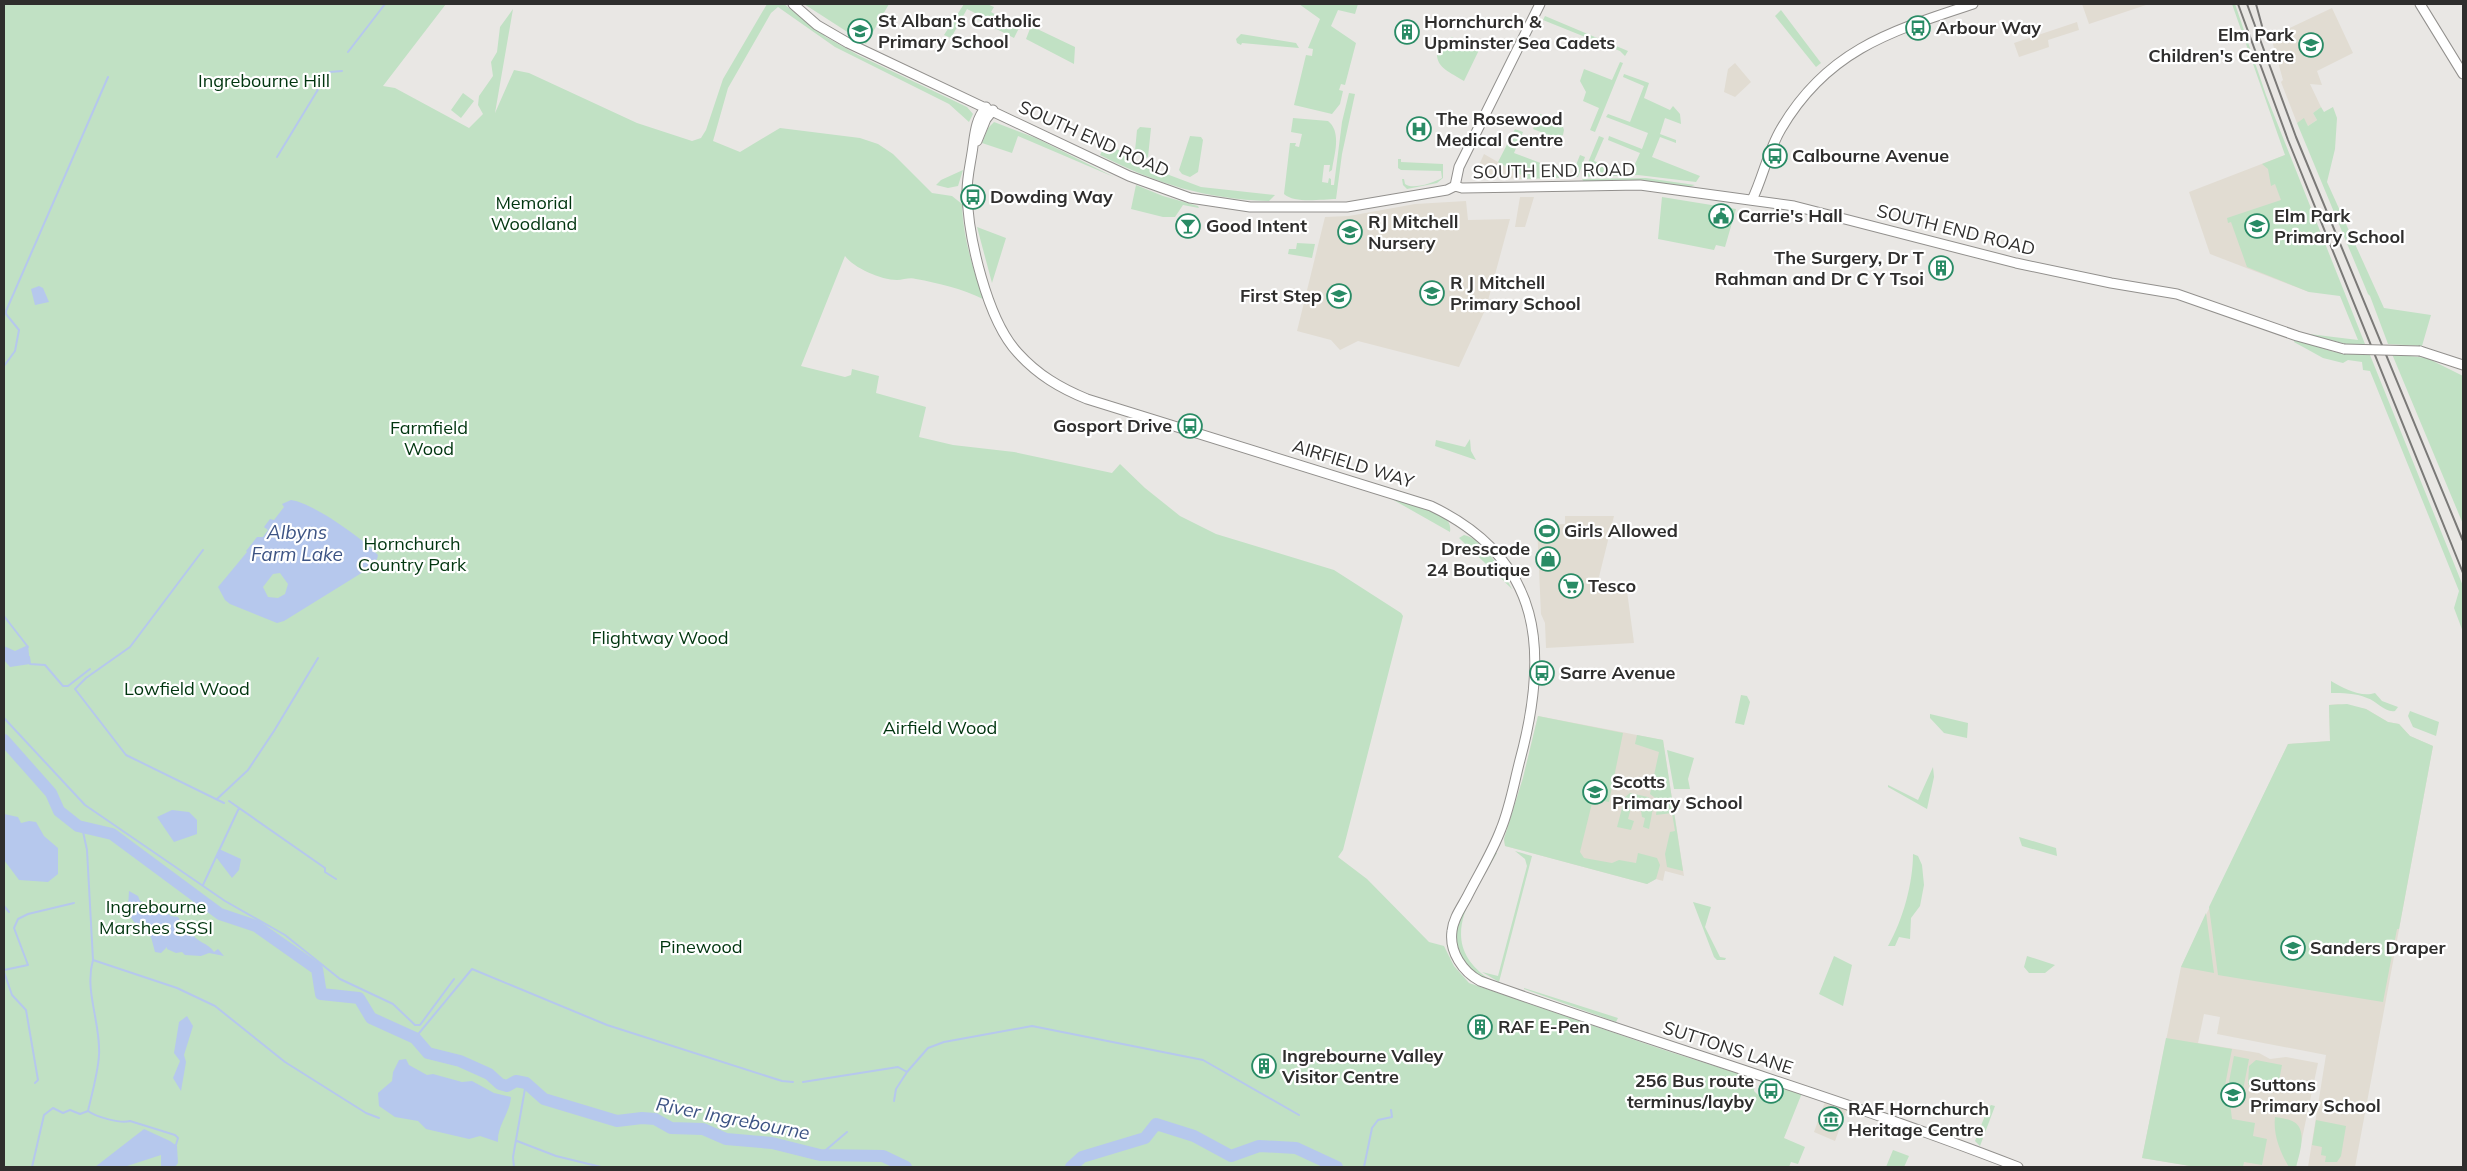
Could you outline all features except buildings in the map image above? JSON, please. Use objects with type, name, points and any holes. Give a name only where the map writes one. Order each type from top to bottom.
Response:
[{"type":"street","name":"SOUTH END ROAD","points":[[793,4],[817,25],[840,38],[1129,176],[1190,198],[1250,207],[1347,207],[1447,190],[1455,186],[1462,188],[1640,185],[1815,210],[1920,240],[2041,269],[2177,294],[2304,338],[2344,349],[2420,351],[2463,365]]},
{"type":"street","points":[[1455,186],[1459,167],[1540,4]]},
{"type":"street","points":[[1752,200],[1779,131],[1793,110],[1825,74],[1857,50],[1877,38],[1973,4]]},
{"type":"street","points":[[2420,4],[2463,74]]},
{"type":"street","name":"AIRFIELD WAY","points":[[989,109],[973,146],[967,192],[970,227],[980,272],[1002,331],[1017,352],[1046,379],[1087,399],[1431,506],[1462,523],[1487,544],[1501,558],[1514,580],[1526,603],[1536,642],[1536,668],[1531,715],[1501,828],[1455,920],[1452,936]]},
{"type":"street","name":"SUTTONS LANE","points":[[1452,936],[1459,961],[1471,976],[1480,982],[1891,1119],[2018,1167]]},
{"type":"shaded area","points":[[2082,4],[2149,4],[2089,24]]},
{"type":"shaded area","name":"Elm Park Children's Centre","points":[[2332,8],[2353,53],[2317,71],[2322,85],[2310,84],[2321,107],[2313,113],[2317,120],[2308,126],[2304,119],[2297,123],[2281,82],[2283,80],[2271,37]]},
{"type":"shaded area","points":[[2077,22],[2079,30],[2048,40],[2049,47],[2019,57],[2014,43]]},
{"type":"shaded area","points":[[1735,63],[1751,82],[1735,97],[1724,92],[1728,69]]},
{"type":"shaded area","points":[[1484,154],[1522,176],[1521,179],[1474,176]]},
{"type":"shaded area","name":"Elm Park Primary School","points":[[2285,155],[2309,292],[2210,254],[2189,192]]},
{"type":"shaded area","points":[[1520,197],[1534,197],[1525,227],[1515,227]]},
{"type":"shaded area","name":"R J Mitchell Primary School","points":[[1466,201],[1468,220],[1510,219],[1486,308],[1459,367],[1358,341],[1340,350],[1331,340],[1297,331],[1325,217],[1349,216],[1415,204]]},
{"type":"shaded area","points":[[1565,516],[1614,516],[1598,581],[1627,591],[1634,643],[1546,648],[1545,623],[1541,614],[1537,525],[1565,524]]},
{"type":"shaded area","name":"Sanders Draper","points":[[2338,704],[2366,709],[2388,722],[2399,724],[2410,736],[2433,746],[2355,1167],[2308,1167],[2326,1055],[2217,1034],[2220,1017],[2204,1014],[2198,1043],[2259,1053],[2270,1059],[2286,1057],[2318,1063],[2296,1167],[2196,1167],[2142,1158],[2181,967],[2288,744],[2330,741],[2329,705]]},
{"type":"shaded area","name":"Scotts Primary School","points":[[1538,716],[1663,740],[1684,876],[1665,871],[1663,881],[1656,879],[1647,884],[1505,846],[1504,839],[1523,778]]},
{"type":"shaded area","name":"RAF Hornchurch Heritage Centre","points":[[1826,1099],[1848,1106],[1835,1141],[1814,1132]]},
{"type":"green space","name":"Hornchurch Country Park","points":[[4,4],[446,4],[383,86],[395,88],[469,128],[483,114],[478,105],[479,96],[493,76],[491,62],[497,52],[500,27],[513,9],[495,113],[514,70],[529,73],[637,123],[692,141],[701,138],[706,130],[723,79],[767,4],[784,4],[826,37],[858,55],[967,107],[973,114],[969,122],[949,104],[835,47],[778,7],[771,13],[728,88],[713,141],[740,152],[780,128],[860,138],[878,144],[893,154],[932,193],[952,196],[962,204],[966,241],[983,299],[959,289],[933,282],[914,278],[897,280],[876,276],[861,269],[845,256],[801,366],[845,377],[851,375],[852,369],[879,376],[876,393],[926,407],[919,437],[953,445],[1014,452],[1112,473],[1120,464],[1145,488],[1180,516],[1216,534],[1334,570],[1401,613],[1403,616],[1343,850],[1338,857],[1367,879],[1429,942],[1444,946],[1454,966],[1469,983],[1755,1079],[1754,1091],[1758,1095],[1774,1099],[1786,1088],[1802,1093],[1784,1138],[1805,1147],[1798,1164],[1791,1162],[1789,1167],[4,1167]]},
{"type":"green space","name":"St Alban's Catholic Primary School","points":[[804,4],[889,4],[866,44]]},
{"type":"green space","points":[[964,4],[987,4],[994,7],[991,12],[1019,28],[1014,38],[977,19],[979,15],[967,9],[951,38],[944,35]]},
{"type":"green space","points":[[1299,4],[1358,4],[1355,14],[1338,10],[1331,26],[1356,43],[1345,85],[1341,84],[1339,90],[1343,91],[1340,104],[1332,114],[1294,105],[1306,55],[1312,56],[1313,49],[1308,48],[1320,19]]},
{"type":"green space","name":"Elm Park Primary School","points":[[2232,4],[2235,4],[2266,95],[2365,344],[2347,344],[2301,333],[2358,340],[2340,296],[2309,292],[2247,267],[2231,222],[2228,223],[2227,218],[2281,200],[2275,184],[2271,186],[2268,169],[2262,164],[2285,155]]},
{"type":"green space","points":[[1781,10],[1821,63],[1816,67],[1775,16]]},
{"type":"green space","points":[[1545,16],[1628,51],[1625,56],[1620,51],[1543,20]]},
{"type":"green space","points":[[1031,26],[1075,47],[1074,64],[1026,39]]},
{"type":"green space","points":[[1241,34],[1296,43],[1299,48],[1242,43],[1241,45],[1237,43],[1236,39]]},
{"type":"green space","points":[[1451,37],[1479,50],[1464,81],[1446,70],[1438,61],[1438,48],[1441,40],[1448,43]]},
{"type":"green space","points":[[1620,62],[1623,63],[1595,132],[1590,130],[1599,108],[1583,101],[1586,92],[1580,81],[1584,69],[1612,80]]},
{"type":"green space","points":[[1624,74],[1649,83],[1644,98],[1670,110],[1673,106],[1680,114],[1681,124],[1665,118],[1660,134],[1676,140],[1676,143],[1660,137],[1652,157],[1700,176],[1696,182],[1638,175],[1582,177],[1599,136],[1604,138],[1594,161],[1630,175],[1640,153],[1608,140],[1609,136],[1642,149],[1648,133],[1606,117],[1608,114],[1630,122],[1644,86],[1623,77]]},
{"type":"green space","points":[[463,93],[474,101],[461,118],[451,110]]},
{"type":"green space","points":[[1349,93],[1355,94],[1342,154],[1336,199],[1302,200],[1284,194],[1290,143],[1296,143],[1295,146],[1299,147],[1302,134],[1291,132],[1293,118],[1328,121],[1332,126],[1335,131],[1336,144],[1332,170],[1329,172],[1330,165],[1324,165],[1322,182],[1328,183],[1329,178],[1331,179],[1331,185],[1334,185],[1342,122]]},
{"type":"green space","points":[[2321,107],[2324,112],[2333,107],[2337,118],[2335,149],[2327,182],[2384,308],[2431,315],[2422,346],[2388,344],[2370,296],[2297,123],[2304,118],[2308,126],[2317,120],[2313,113]]},
{"type":"green space","points":[[1540,114],[1562,124],[1563,135],[1556,138],[1533,129]]},
{"type":"green space","points":[[994,122],[1036,138],[1114,177],[1018,136],[1012,153],[982,143],[988,128]]},
{"type":"green space","points":[[1140,127],[1151,128],[1148,157],[1143,160],[1135,151],[1137,130]]},
{"type":"green space","points":[[1515,129],[1523,132],[1514,153],[1572,175],[1580,155],[1585,157],[1578,177],[1521,179],[1521,175],[1498,162]]},
{"type":"green space","points":[[1190,136],[1201,137],[1203,140],[1198,172],[1190,177],[1182,174],[1179,170]]},
{"type":"green space","points":[[1104,147],[1130,152],[1134,161],[1140,164],[1201,187],[1275,195],[1269,201],[1246,200],[1182,188],[1141,174],[1100,155]]},
{"type":"green space","points":[[1398,159],[1401,159],[1401,162],[1443,164],[1443,178],[1437,183],[1407,189],[1403,185],[1402,179],[1404,179],[1405,184],[1408,186],[1423,185],[1442,178],[1441,171],[1401,170],[1398,168]]},
{"type":"green space","points":[[963,170],[958,186],[948,188],[936,185],[941,180]]},
{"type":"green space","points":[[1646,178],[1695,185],[1689,187],[1648,181],[1584,182],[1582,179]]},
{"type":"green space","points":[[1136,185],[1163,196],[1198,206],[1199,208],[1183,205],[1175,217],[1163,217],[1131,209]]},
{"type":"green space","points":[[1662,197],[1736,209],[1725,247],[1716,245],[1714,250],[1658,239]]},
{"type":"green space","points":[[977,227],[1006,238],[992,283]]},
{"type":"green space","points":[[1297,243],[1315,244],[1312,258],[1288,254],[1289,249],[1296,249]]},
{"type":"green space","points":[[2295,339],[2334,352],[2370,355],[2463,586],[2463,632],[2454,608],[2459,591],[2370,371],[2363,370],[2362,362],[2348,360],[2343,363],[2323,358],[2294,342]]},
{"type":"green space","points":[[2392,354],[2427,358],[2463,376],[2463,524]]},
{"type":"green space","points":[[1470,439],[1471,451],[1476,460],[1435,446],[1436,440],[1465,447]]},
{"type":"green space","points":[[1390,498],[1439,514],[1448,521],[1450,532]]},
{"type":"green space","points":[[1464,535],[1478,542],[1485,549],[1504,574],[1512,589],[1459,538]]},
{"type":"green space","points":[[2331,681],[2358,693],[2375,693],[2382,701],[2398,707],[2395,711],[2391,711],[2362,696],[2331,693]]},
{"type":"green space","points":[[1741,695],[1747,696],[1750,702],[1744,725],[1735,723]]},
{"type":"green space","name":"Sanders Draper","points":[[2347,704],[2366,709],[2388,722],[2399,724],[2410,736],[2433,746],[2399,929],[2397,929],[2383,1002],[2218,975],[2209,907],[2288,744],[2330,741],[2329,705]]},
{"type":"green space","points":[[2410,711],[2439,722],[2436,736],[2413,727],[2408,716]]},
{"type":"green space","points":[[1930,714],[1968,723],[1967,738],[1944,733],[1930,718]]},
{"type":"green space","points":[[1538,716],[1623,733],[1609,802],[1593,799],[1580,852],[1584,858],[1612,863],[1619,860],[1636,863],[1638,853],[1657,858],[1660,865],[1656,879],[1647,884],[1505,846],[1504,839],[1523,778]]},
{"type":"green space","points":[[1637,735],[1663,740],[1683,871],[1667,867],[1665,854],[1670,832],[1675,831],[1672,813],[1656,815],[1658,800],[1650,794],[1659,752],[1635,744]]},
{"type":"green space","points":[[1667,750],[1694,758],[1688,779],[1690,789],[1674,789]]},
{"type":"green space","points":[[1933,767],[1934,777],[1927,809],[1888,787],[1888,785],[1918,800]]},
{"type":"green space","points":[[1630,793],[1648,797],[1654,803],[1649,829],[1643,827],[1645,818],[1642,817],[1641,811],[1631,808],[1628,819],[1634,821],[1631,830],[1617,827],[1625,797]]},
{"type":"green space","points":[[2019,837],[2056,848],[2057,856],[2022,846]]},
{"type":"green space","points":[[1515,851],[1532,856],[1499,982],[1482,972],[1498,976],[1527,866],[1525,859]]},
{"type":"green space","points":[[1495,853],[1497,853],[1469,903],[1463,919],[1461,935],[1464,951],[1474,966],[1492,981],[1479,977],[1466,966],[1458,950],[1455,937],[1456,927],[1464,905]]},
{"type":"green space","points":[[1913,854],[1918,856],[1922,865],[1924,885],[1920,906],[1911,918],[1910,939],[1899,937],[1895,946],[1888,946],[1906,901],[1913,865]]},
{"type":"green space","points":[[1693,902],[1711,907],[1705,927],[1720,957],[1726,958],[1725,960],[1717,960],[1714,957]]},
{"type":"green space","points":[[2206,913],[2214,973],[2181,967]]},
{"type":"green space","points":[[1834,956],[1852,965],[1843,1006],[1819,994]]},
{"type":"green space","points":[[2027,956],[2055,965],[2045,973],[2029,973],[2024,967]]},
{"type":"green space","points":[[1524,988],[1618,1018],[1616,1022]]},
{"type":"green space","points":[[2166,1038],[2232,1049],[2222,1101],[2230,1103],[2232,1119],[2255,1123],[2253,1136],[2267,1139],[2262,1165],[2244,1162],[2243,1167],[2196,1167],[2142,1158]]},
{"type":"green space","points":[[2234,1056],[2249,1059],[2243,1090],[2228,1087]]},
{"type":"green space","points":[[2256,1060],[2282,1065],[2277,1092],[2251,1087],[2248,1084],[2249,1066]]},
{"type":"green space","points":[[1991,1105],[1995,1106],[1980,1146],[1975,1141],[1988,1108]]},
{"type":"green space","points":[[2275,1117],[2294,1122],[2301,1131],[2302,1137],[2296,1167],[2289,1167],[2280,1149],[2276,1137]]},
{"type":"green space","points":[[2316,1120],[2346,1126],[2341,1156],[2337,1162],[2325,1162],[2326,1156],[2321,1155],[2322,1147],[2312,1145]]},
{"type":"green space","points":[[1893,1150],[1909,1156],[1904,1167],[1886,1167]]},
{"type":"water","points":[[39,286],[43,288],[49,302],[35,305],[31,289]]},
{"type":"water","name":"Albyns Farm Lake","points":[[291,500],[311,507],[350,531],[378,555],[377,559],[368,569],[284,621],[277,623],[230,604],[225,600],[218,587],[257,537],[263,537],[268,530],[264,527],[270,519],[274,520],[284,507],[282,504]],"holes":[[[280,573],[288,584],[285,594],[278,598],[268,597],[263,587],[273,574]]]},
{"type":"water","points":[[28,645],[30,664],[10,667],[4,660],[4,646],[15,651]]},
{"type":"water","points":[[172,810],[189,812],[197,820],[197,834],[174,842],[157,817]]},
{"type":"water","points":[[4,814],[18,817],[21,823],[36,822],[44,836],[58,848],[58,874],[48,882],[19,880],[4,860]]},
{"type":"water","points":[[219,849],[241,859],[239,870],[232,878],[216,857]]},
{"type":"water","points":[[129,891],[138,896],[140,901],[157,907],[161,904],[162,909],[171,916],[178,917],[186,931],[191,932],[214,952],[218,949],[224,956],[209,953],[201,956],[185,955],[182,952],[176,953],[167,949],[167,947],[161,953],[155,952],[151,937],[144,933],[144,928],[134,922],[130,916],[124,915],[128,907]]},
{"type":"water","points":[[187,1016],[193,1026],[184,1055],[186,1062],[181,1091],[173,1078],[180,1061],[174,1053],[179,1022]]},
{"type":"water","points":[[406,1059],[409,1065],[427,1075],[433,1074],[462,1082],[472,1081],[494,1093],[511,1097],[499,1130],[498,1142],[480,1136],[469,1139],[426,1129],[418,1121],[395,1117],[379,1106],[378,1093],[392,1081],[393,1072],[399,1060]]},
{"type":"water","points":[[144,1129],[177,1146],[178,1163],[175,1167],[161,1167],[161,1155],[124,1167],[95,1167]]},
{"type":"waterway","points":[[348,52],[385,4]]},
{"type":"waterway","points":[[277,157],[325,78],[330,72],[342,71]]},
{"type":"waterway","points":[[4,366],[15,351],[19,330],[6,314],[6,311],[108,77]]},
{"type":"waterway","points":[[203,550],[130,647],[86,678],[75,689],[126,755],[224,803]]},
{"type":"waterway","points":[[4,616],[28,647]]},
{"type":"waterway","points":[[29,657],[30,664],[45,665],[63,686],[68,686],[90,669]]},
{"type":"waterway","points":[[217,799],[248,770],[318,658]]},
{"type":"waterway","points":[[4,718],[85,805],[225,901],[285,935],[340,979],[393,1004],[415,1025],[420,1025],[454,979]]},
{"type":"waterway","name":"River Ingrebourne","points":[[4,740],[51,793],[59,811],[78,826],[112,834],[220,914],[256,926],[317,969],[321,994],[359,998],[371,1018],[415,1038],[428,1053],[460,1061],[489,1074],[500,1084],[507,1086],[516,1081],[526,1083],[544,1099],[617,1121],[642,1118],[655,1119],[671,1128],[703,1129],[726,1139],[772,1143],[820,1155],[883,1156],[906,1167]]},
{"type":"waterway","points":[[229,801],[325,868],[325,872],[336,879]]},
{"type":"waterway","points":[[203,885],[239,808]]},
{"type":"waterway","points":[[82,827],[87,850],[93,960],[90,983],[99,1043],[97,1069],[88,1111]]},
{"type":"waterway","points":[[4,970],[28,965],[14,928],[18,919],[28,914],[74,903]]},
{"type":"waterway","points":[[4,906],[9,912]]},
{"type":"waterway","points":[[93,960],[177,988],[215,1006],[285,1062],[366,1113],[379,1118]]},
{"type":"waterway","points":[[415,1038],[472,969],[607,1025],[782,1081],[793,1082]]},
{"type":"waterway","points":[[4,972],[12,995],[26,1010],[38,1080],[35,1083]]},
{"type":"waterway","points":[[894,1101],[896,1089],[907,1072],[928,1048],[944,1042],[1032,1026],[1203,1060],[1299,1115]]},
{"type":"waterway","points":[[803,1082],[898,1067],[907,1072]]},
{"type":"waterway","points":[[514,1167],[513,1157],[526,1083]]},
{"type":"waterway","points":[[32,1167],[44,1115],[53,1108],[63,1113],[70,1110],[80,1114],[88,1111],[97,1116],[121,1122],[130,1121],[175,1135],[178,1138],[175,1148]]},
{"type":"waterway","points":[[1364,1167],[1372,1128],[1378,1120],[1392,1117],[1391,1110]]},
{"type":"waterway","name":"River Ingrebourne","points":[[1071,1167],[1082,1157],[1145,1138],[1156,1124],[1194,1136],[1231,1156],[1259,1146],[1296,1148],[1337,1167]]},
{"type":"waterway","points":[[820,1155],[847,1132]]},
{"type":"waterway","points":[[517,1141],[556,1156],[601,1167]]},
{"type":"railway","points":[[2238,4],[2288,140],[2463,573]]},
{"type":"railway","points":[[2247,4],[2296,137],[2463,541]]},
{"type":"railway","points":[[2256,4],[2262,26]]},
{"type":"place","name":"Arbour Way","points":[[1918,28]]},
{"type":"place","name":"St Alban's Catholic Primary School","points":[[860,31]]},
{"type":"place","name":"Hornchurch & Upminster Sea Cadets","points":[[1407,32]]},
{"type":"place","name":"Elm Park Children's Centre","points":[[2311,45]]},
{"type":"place","name":"The Rosewood Medical Centre","points":[[1419,129]]},
{"type":"place","name":"Calbourne Avenue","points":[[1775,156]]},
{"type":"place","name":"Dowding Way","points":[[973,197]]},
{"type":"place","name":"Carrie's Hall","points":[[1721,216]]},
{"type":"place","name":"Good Intent","points":[[1188,226]]},
{"type":"place","name":"Elm Park Primary School","points":[[2257,226]]},
{"type":"place","name":"RJ Mitchell Nursery","points":[[1350,232]]},
{"type":"place","name":"The Surgery, Dr T Rahman and Dr C Y Tsoi","points":[[1941,268]]},
{"type":"place","name":"R J Mitchell Primary School","points":[[1432,293]]},
{"type":"place","name":"First Step","points":[[1339,296]]},
{"type":"place","name":"Gosport Drive","points":[[1190,426]]},
{"type":"place","name":"Girls Allowed","points":[[1547,531]]},
{"type":"place","name":"Dresscode 24 Boutique","points":[[1548,559]]},
{"type":"place","name":"Tesco","points":[[1571,586]]},
{"type":"place","name":"Sarre Avenue","points":[[1542,673]]},
{"type":"place","name":"Scotts Primary School","points":[[1595,792]]},
{"type":"place","name":"Sanders Draper","points":[[2293,948]]},
{"type":"place","name":"RAF E-Pen","points":[[1480,1027]]},
{"type":"place","name":"Ingrebourne Valley Visitor Centre","points":[[1264,1066]]},
{"type":"place","name":"256 Bus route terminus/layby","points":[[1771,1091]]},
{"type":"place","name":"Suttons Primary School","points":[[2233,1095]]},
{"type":"place","name":"RAF Hornchurch Heritage Centre","points":[[1831,1119]]},
{"type":"park label","name":"Ingrebourne Hill","points":[[264,81]]},
{"type":"park label","name":"Memorial Woodland","points":[[534,213]]},
{"type":"park label","name":"Farmfield Wood","points":[[429,438]]},
{"type":"park label","name":"Flightway Wood","points":[[660,638]]},
{"type":"park label","name":"Lowfield Wood","points":[[187,689]]},
{"type":"park label","name":"Airfield Wood","points":[[940,728]]},
{"type":"park label","name":"Ingrebourne Marshes SSSI","points":[[156,918]]},
{"type":"park label","name":"Pinewood","points":[[701,947]]}]
